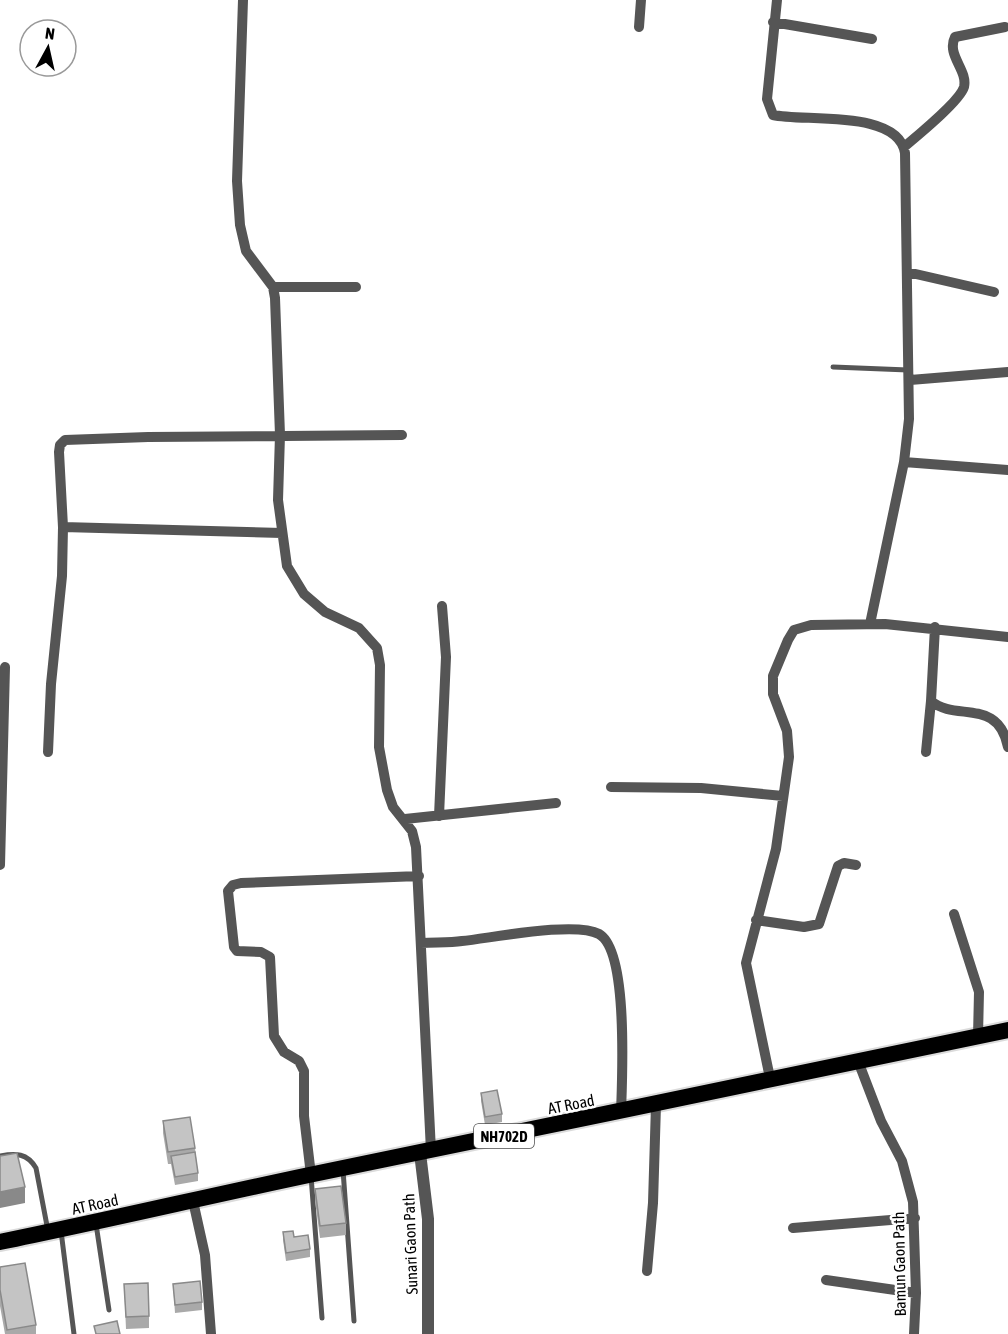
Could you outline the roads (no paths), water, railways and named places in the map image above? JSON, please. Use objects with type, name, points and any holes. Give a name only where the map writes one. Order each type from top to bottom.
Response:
[{"type":"highway","name":"AT Road","points":[[0,1242],[343,1168],[621,1113],[770,1078],[1008,1030]]},
{"type":"street","points":[[243,0],[237,181],[240,225],[246,251],[273,287],[278,333],[279,500],[287,566],[304,594],[325,612],[359,628],[376,648],[380,665],[379,747],[387,790],[393,807],[405,819],[412,831],[419,876],[426,1152]]},
{"type":"street","points":[[639,27],[641,0]]},
{"type":"street","points":[[777,0],[766,99],[773,115],[803,120],[837,118],[859,120],[882,129],[904,147],[910,375],[904,462],[870,624]]},
{"type":"street","points":[[773,22],[873,39]]},
{"type":"street","points":[[904,147],[933,122],[963,89],[963,80],[952,45],[955,38],[1005,27]]},
{"type":"street","points":[[907,272],[994,292]]},
{"type":"street","points":[[273,287],[356,287]]},
{"type":"street","points":[[910,375],[1008,372]]},
{"type":"street","points":[[48,752],[52,672],[62,576],[63,527],[59,452],[60,445],[65,440],[280,435],[402,435]]},
{"type":"street","points":[[904,462],[1008,470]]},
{"type":"street","points":[[63,527],[282,533]]},
{"type":"street","points":[[439,816],[446,666],[442,606]]},
{"type":"street","points":[[770,1078],[746,963],[776,849],[783,796],[789,744],[773,694],[773,676],[788,640],[794,630],[811,625],[870,624],[935,627],[1008,637]]},
{"type":"street","points":[[926,752],[935,627]]},
{"type":"street","points":[[0,865],[1,752],[5,667]]},
{"type":"street","points":[[931,701],[942,707],[972,711],[996,722],[1004,732],[1008,747]]},
{"type":"street","points":[[611,787],[701,788],[783,796]]},
{"type":"street","points":[[405,819],[556,803]]},
{"type":"street","points":[[756,920],[804,927],[819,924],[838,866],[844,863],[856,865]]},
{"type":"street","points":[[311,1175],[304,1116],[304,1071],[299,1061],[284,1052],[274,1036],[270,957],[261,952],[237,951],[234,947],[228,891],[233,885],[241,883],[419,876]]},
{"type":"street","points":[[954,914],[979,992],[978,1036]]},
{"type":"street","points":[[421,943],[459,942],[554,930],[589,931],[601,935],[615,954],[618,969],[623,1055],[621,1113]]},
{"type":"street","name":"Bamun Gaon Path","points":[[858,1061],[881,1121],[902,1161],[911,1190],[915,1218],[914,1334]]},
{"type":"street","points":[[647,1271],[653,1203],[656,1105]]},
{"type":"street","name":"Sunari Gaon Path","points":[[426,1152],[428,1334]]},
{"type":"street","points":[[193,1201],[205,1255],[211,1334]]},
{"type":"street","points":[[793,1228],[915,1218]]},
{"type":"street","points":[[826,1280],[916,1293]]},
{"type":"lane","points":[[833,367],[910,375]]},
{"type":"lane","points":[[0,1156],[21,1154],[31,1160],[36,1168],[55,1231],[74,1334]]},
{"type":"lane","points":[[343,1168],[354,1321]]},
{"type":"lane","points":[[311,1175],[322,1318]]},
{"type":"lane","points":[[95,1223],[109,1310]]}]
